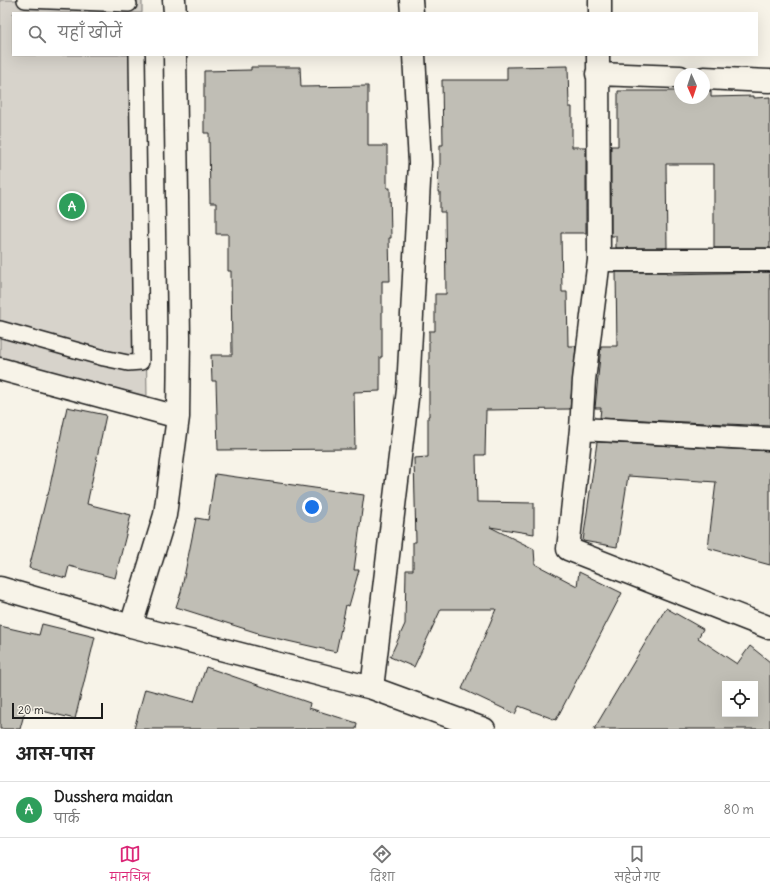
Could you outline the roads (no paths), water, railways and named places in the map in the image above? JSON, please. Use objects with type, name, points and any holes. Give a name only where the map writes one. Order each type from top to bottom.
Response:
[{"type":"street","points":[[174,0],[174,12]]},
{"type":"street","points":[[411,0],[412,12]]},
{"type":"street","points":[[600,0],[600,12]]},
{"type":"street","points":[[132,626],[165,515],[178,417],[179,338],[175,56]]},
{"type":"street","points":[[372,688],[408,390],[420,163],[414,56]]},
{"type":"street","points":[[674,76],[598,65],[599,260],[584,380],[568,549],[770,628]]},
{"type":"street","points":[[710,78],[770,81]]},
{"type":"street","points":[[599,260],[770,260]]},
{"type":"street","points":[[0,369],[178,417]]},
{"type":"street","points":[[580,429],[770,439]]},
{"type":"street","points":[[0,588],[132,626],[372,688],[484,729]]},
{"type":"lane","points":[[25,0],[129,4]]},
{"type":"lane","points":[[0,329],[104,358],[128,363],[141,362],[137,56]]},
{"type":"place","name":"Dusshera maidan","points":[[72,206]]}]
